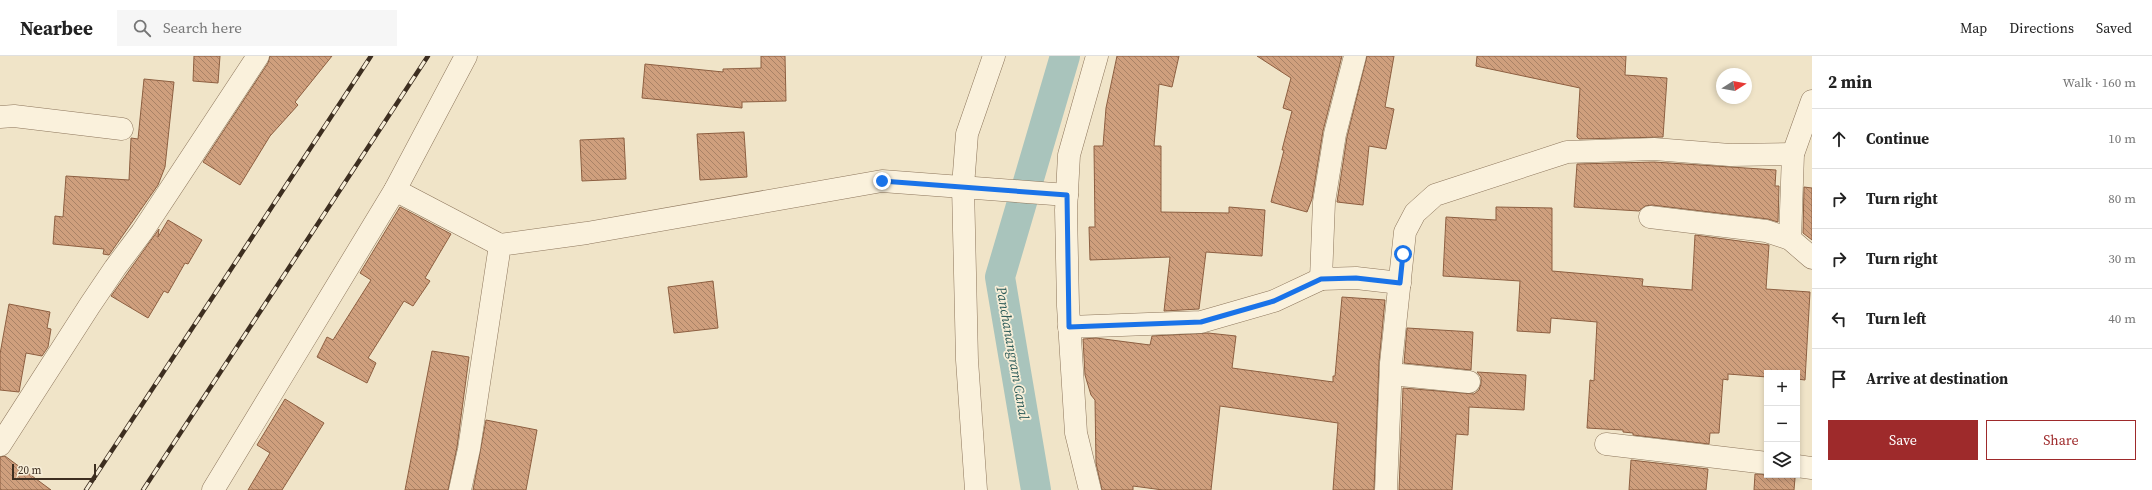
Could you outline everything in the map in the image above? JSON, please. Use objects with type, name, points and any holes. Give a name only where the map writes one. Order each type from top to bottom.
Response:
[{"type":"street","points":[[0,445],[111,274],[142,232],[167,191],[258,56]]},
{"type":"street","points":[[213,490],[395,190],[466,56]]},
{"type":"street","points":[[976,490],[967,360],[963,186],[967,134],[994,56]]},
{"type":"street","points":[[1090,490],[1076,434],[1069,327],[1067,195],[1069,155],[1097,56]]},
{"type":"street","points":[[1321,279],[1324,202],[1335,134],[1355,56]]},
{"type":"street","points":[[1790,239],[1793,154],[1812,101]]},
{"type":"street","points":[[0,117],[14,116],[122,129]]},
{"type":"street","points":[[1386,490],[1391,374],[1404,232],[1415,213],[1436,195],[1567,152],[1654,149],[1730,154],[1793,154]]},
{"type":"street","points":[[395,190],[500,245],[586,233],[882,181],[963,186],[1037,194],[1067,195]]},
{"type":"street","points":[[1650,216],[1766,232],[1790,239],[1812,258]]},
{"type":"street","points":[[460,490],[469,449],[500,245]]},
{"type":"street","points":[[1069,327],[1201,322],[1274,301],[1321,279],[1356,278],[1400,283]]},
{"type":"street","points":[[1391,374],[1470,382]]},
{"type":"street","points":[[1606,444],[1764,463]]},
{"type":"street","points":[[1800,466],[1812,468]]},
{"type":"building","points":[[194,56],[220,56],[218,83],[193,81]]},
{"type":"building","points":[[270,56],[332,56],[295,102],[298,105],[270,136],[240,185],[203,162],[268,63]]},
{"type":"building","points":[[761,56],[785,56],[786,101],[742,102],[742,108],[642,98],[645,64],[723,72],[723,69],[761,68]]},
{"type":"building","points":[[1117,56],[1179,56],[1172,87],[1159,84],[1154,146],[1161,146],[1161,212],[1229,213],[1229,207],[1265,210],[1262,256],[1206,252],[1199,309],[1164,311],[1170,257],[1090,260],[1089,227],[1095,227],[1094,146],[1103,146],[1106,108]]},
{"type":"building","points":[[1257,56],[1342,56],[1323,131],[1312,199],[1307,212],[1271,202],[1292,111],[1283,108],[1291,78]]},
{"type":"building","points":[[1367,56],[1394,56],[1385,107],[1394,109],[1386,149],[1369,146],[1363,205],[1337,202],[1347,137]]},
{"type":"building","points":[[1477,56],[1626,56],[1625,75],[1667,78],[1663,137],[1579,139],[1577,137],[1580,88],[1476,66]]},
{"type":"building","points":[[144,79],[174,82],[165,167],[158,185],[109,255],[103,254],[104,249],[53,244],[55,216],[63,217],[66,176],[129,180],[131,138],[138,139]]},
{"type":"building","points":[[744,132],[747,177],[700,180],[697,134]]},
{"type":"building","points":[[624,138],[626,179],[582,181],[580,140]]},
{"type":"building","points":[[1654,162],[1776,170],[1775,186],[1779,186],[1778,222],[1768,219],[1652,205],[1645,206],[1639,211],[1574,207],[1577,164]]},
{"type":"building","points":[[1804,187],[1812,188],[1812,240],[1803,233]]},
{"type":"building","points":[[400,207],[451,234],[425,278],[430,281],[413,306],[404,301],[368,358],[376,363],[367,383],[317,357],[327,337],[333,340],[371,280],[360,273]]},
{"type":"building","points":[[1496,207],[1552,208],[1552,271],[1643,279],[1642,286],[1692,290],[1695,235],[1769,245],[1766,289],[1810,292],[1805,380],[1800,379],[1800,370],[1764,370],[1764,377],[1728,374],[1728,380],[1723,379],[1719,433],[1710,433],[1709,444],[1633,435],[1633,433],[1623,432],[1623,430],[1587,428],[1590,380],[1594,381],[1597,322],[1551,318],[1550,333],[1517,331],[1520,281],[1443,276],[1446,217],[1496,220]]},
{"type":"building","points":[[168,220],[202,240],[188,264],[185,263],[168,293],[164,291],[148,318],[111,296],[159,229],[158,237]]},
{"type":"building","points":[[713,281],[718,328],[674,333],[668,287]]},
{"type":"building","points":[[1342,297],[1385,300],[1379,362],[1374,490],[1333,490],[1338,423],[1220,406],[1211,490],[1163,490],[1133,486],[1133,490],[1102,490],[1096,463],[1095,400],[1091,395],[1085,375],[1083,339],[1096,338],[1150,345],[1152,336],[1208,333],[1236,336],[1232,368],[1333,382],[1333,376],[1335,376]]},
{"type":"building","points":[[9,304],[50,312],[47,328],[51,329],[48,347],[42,356],[26,353],[19,392],[0,390],[0,354]]},
{"type":"building","points":[[1407,328],[1473,332],[1471,370],[1404,363]]},
{"type":"building","points":[[432,351],[469,357],[457,447],[448,490],[405,490]]},
{"type":"building","points":[[1477,372],[1526,375],[1524,410],[1469,407],[1468,435],[1456,434],[1452,490],[1399,490],[1403,388],[1474,394],[1479,390],[1481,384],[1481,377]]},
{"type":"building","points":[[285,399],[324,423],[282,490],[248,490],[270,453],[257,445]]},
{"type":"building","points":[[486,420],[537,430],[526,490],[473,490]]},
{"type":"building","points":[[5,456],[51,490],[0,490],[0,457]]},
{"type":"building","points":[[1631,460],[1708,469],[1706,490],[1629,490]]},
{"type":"building","points":[[1755,474],[1764,474],[1764,478],[1795,478],[1794,490],[1754,490]]},
{"type":"waterway","name":"Panchanangram Canal","points":[[1036,490],[1000,277],[1065,56]]},
{"type":"railway","points":[[86,490],[371,56]]},
{"type":"railway","points":[[143,490],[428,56]]},
{"type":"route","points":[[882,181],[963,186],[1037,194],[1067,195],[1066,210],[1069,327],[1201,322],[1274,301],[1321,279],[1356,278],[1400,283],[1403,254]]}]
